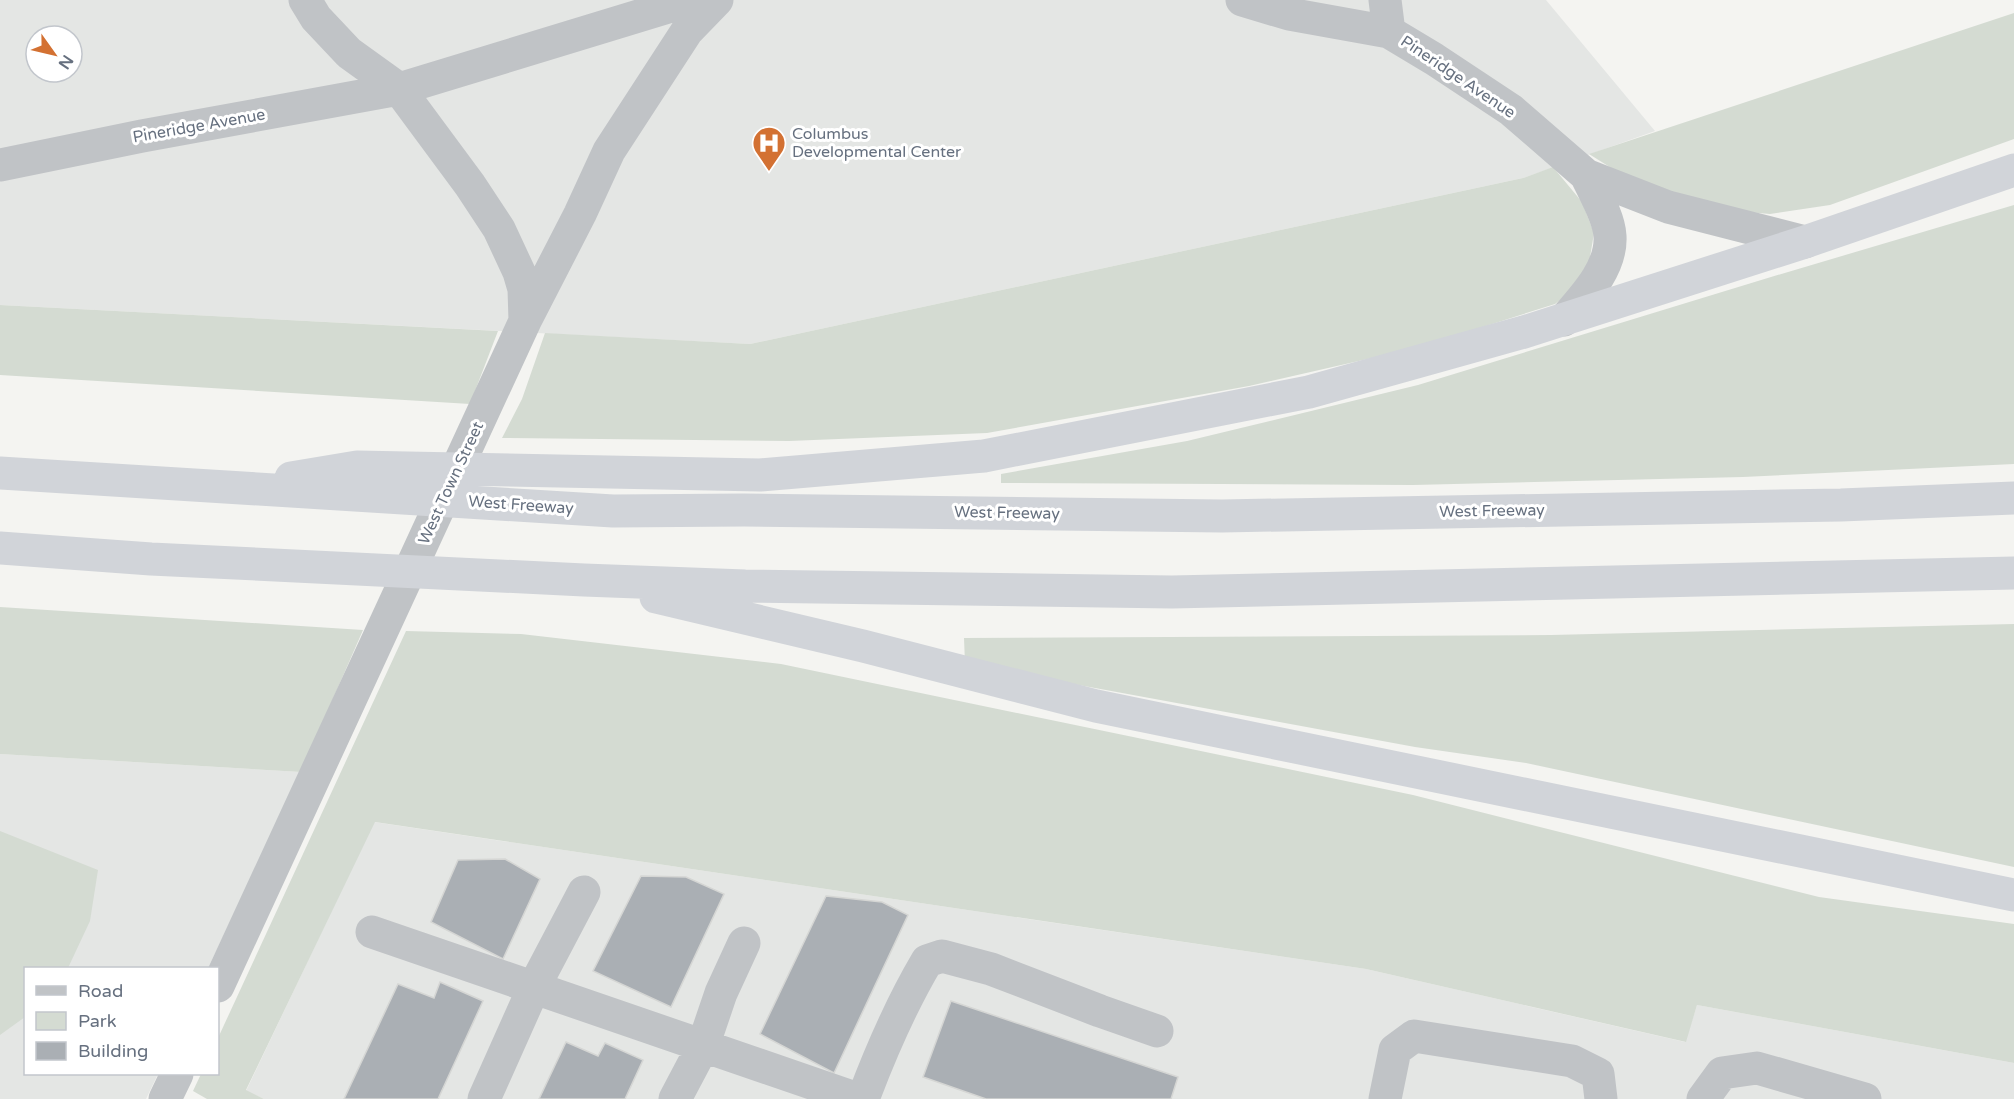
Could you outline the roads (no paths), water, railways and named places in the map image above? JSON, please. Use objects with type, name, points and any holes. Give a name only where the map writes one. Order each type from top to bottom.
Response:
[{"type":"highway","points":[[356,481],[615,473],[760,475],[984,456],[1309,392],[1564,320],[1804,242],[2014,170]]},
{"type":"highway","name":"West Freeway","points":[[0,473],[232,488],[356,481],[613,511],[744,510],[1222,516],[1829,505],[2014,498]]},
{"type":"highway","points":[[0,548],[152,559],[584,580],[745,586],[1172,592],[2014,573]]},
{"type":"highway","points":[[584,580],[863,646],[1096,706],[2014,895]]},
{"type":"street","points":[[305,0],[316,18],[349,53],[399,89],[470,185],[499,229],[519,272],[524,289],[525,321]]},
{"type":"street","name":"Pineridge Avenue","points":[[0,165],[142,136],[399,89],[691,0]]},
{"type":"street","name":"West Town Street","points":[[219,984],[525,321],[580,214],[609,151],[687,31],[717,0]]},
{"type":"street","name":"Pineridge Avenue","points":[[1242,0],[1289,14],[1389,32],[1434,58],[1511,110],[1586,175],[1668,207],[1804,242]]},
{"type":"street","points":[[1385,0],[1389,32]]},
{"type":"street","name":"Pineridge Avenue","points":[[1564,320],[1594,286],[1606,259],[1610,236],[1604,214],[1586,175]]},
{"type":"street","points":[[484,1099],[534,987],[584,892]]},
{"type":"street","points":[[372,932],[858,1099]]},
{"type":"street","points":[[675,1099],[703,1046],[721,993],[744,943]]},
{"type":"street","points":[[863,1099],[881,1052],[910,989],[927,961],[942,956],[991,969],[1157,1031]]},
{"type":"street","points":[[1385,1099],[1395,1050],[1413,1036],[1572,1060],[1598,1074],[1601,1099]]},
{"type":"street","points":[[1703,1099],[1722,1073],[1757,1068],[1866,1099]]},
{"type":"street","points":[[165,1099],[177,1075]]},
{"type":"place","name":"Columbus Developmental Center","points":[[769,172]]}]
